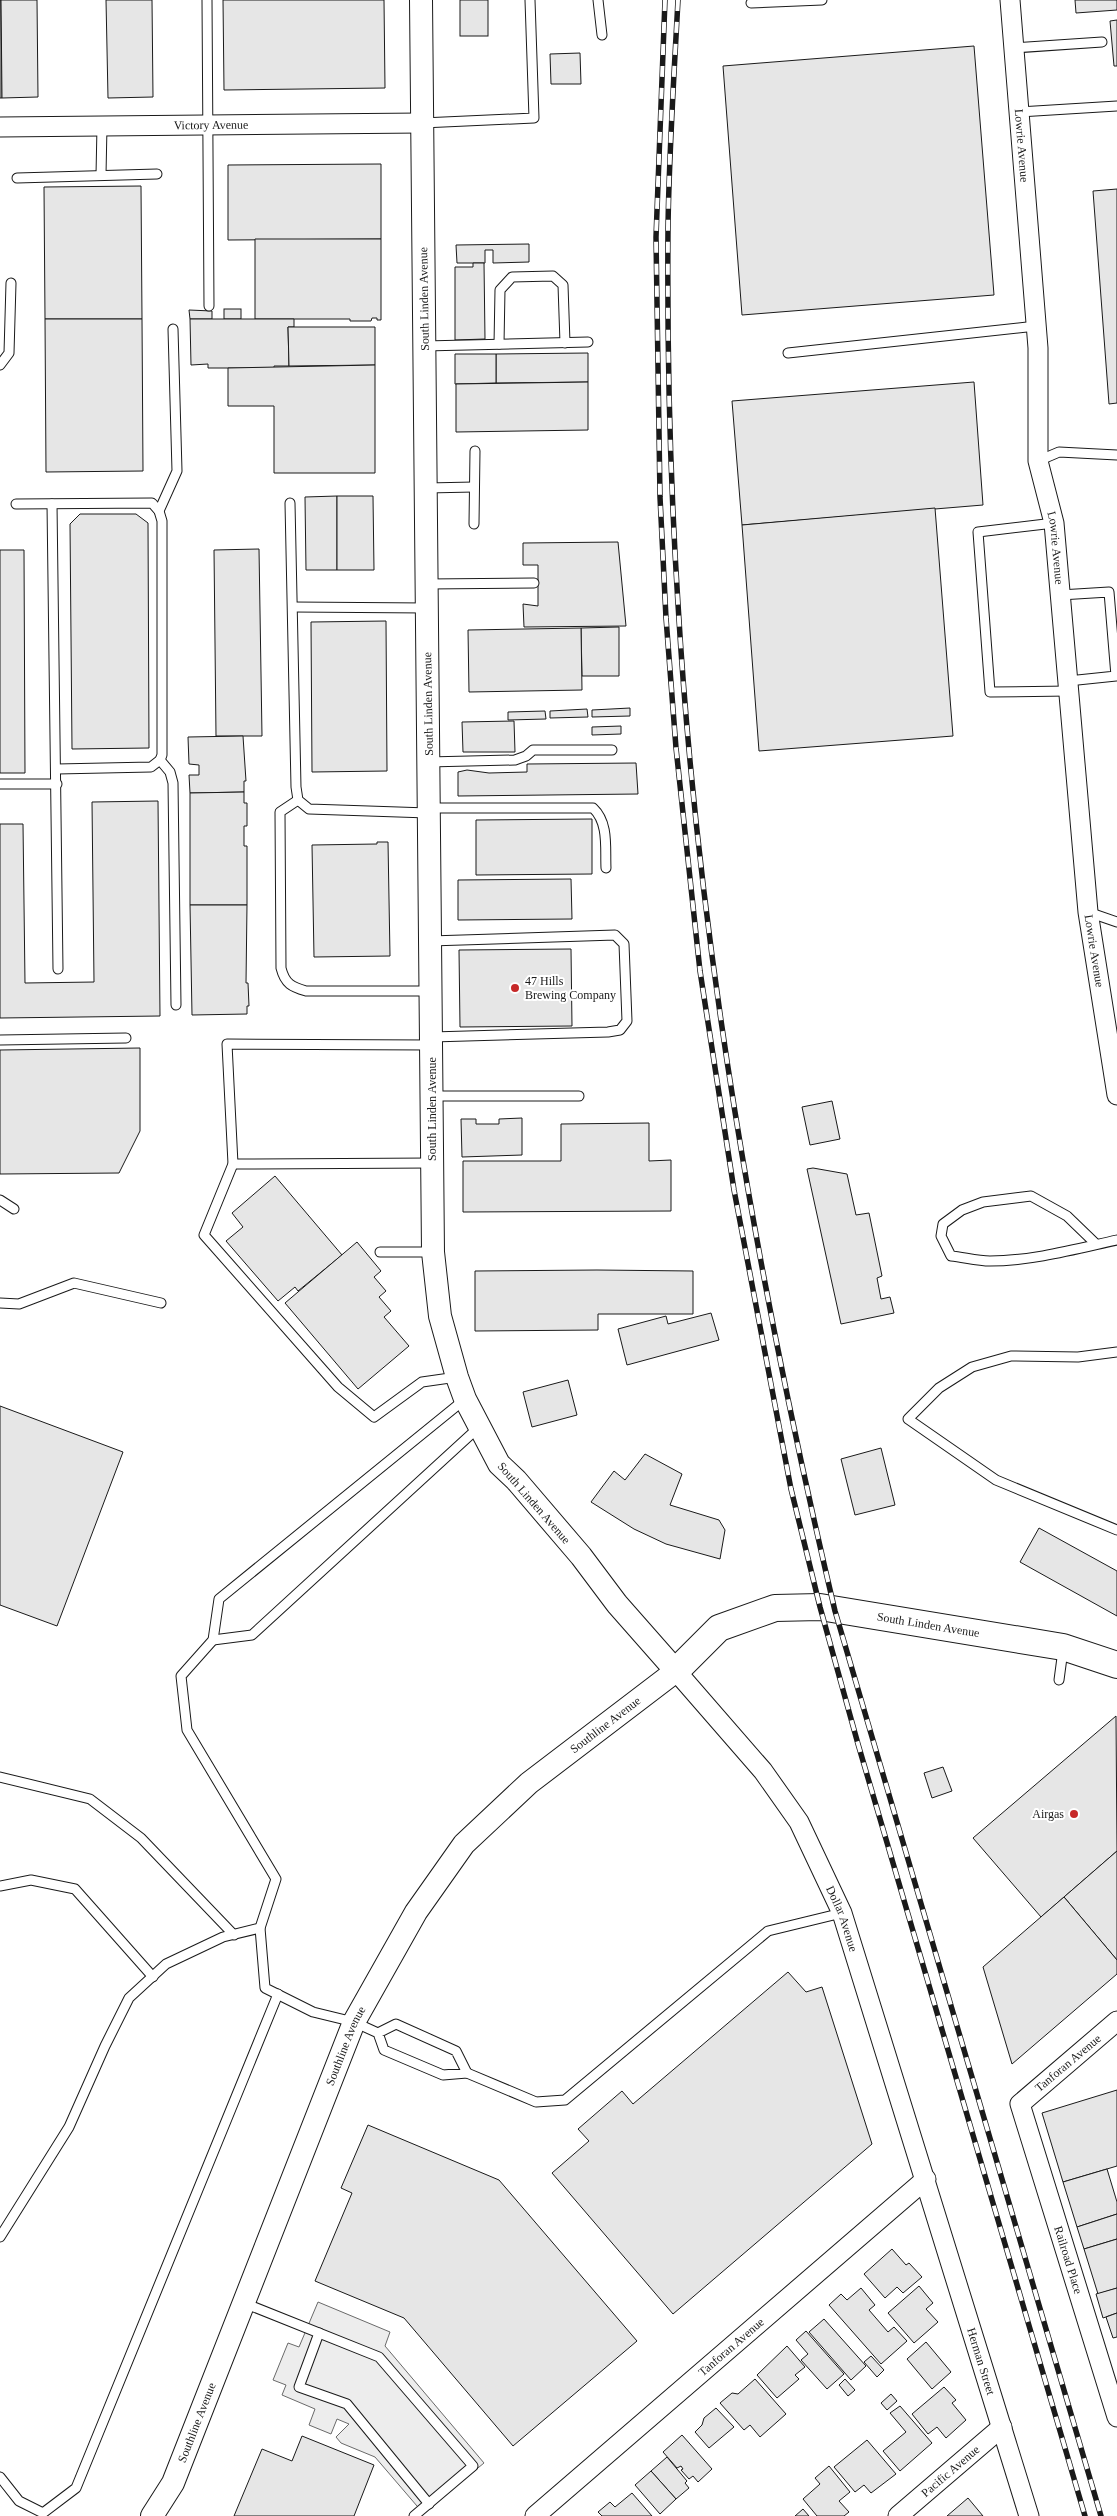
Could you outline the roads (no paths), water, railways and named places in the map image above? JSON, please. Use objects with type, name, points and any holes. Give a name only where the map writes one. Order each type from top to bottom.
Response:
[{"type":"main road","name":"South Linden Avenue","points":[[676,1671],[719,1628],[775,1608],[820,1607],[1063,1648],[1117,1665]]},
{"type":"street","name":"South Linden Avenue","points":[[421,0],[433,1252],[440,1316],[464,1399],[498,1464],[516,1480],[581,1556],[617,1604],[676,1671]]},
{"type":"street","name":"Lowrie Avenue","points":[[1010,0],[1036,326],[1038,461],[1054,523],[1088,912],[1108,1009],[1117,1095]]},
{"type":"street","name":"Victory Avenue","points":[[0,127],[422,123]]},
{"type":"street","name":"Dollar Avenue","points":[[676,1671],[763,1771],[799,1822],[842,1913],[935,2207]]},
{"type":"street","name":"Southline Avenue","points":[[152,2516],[173,2483],[354,2022],[416,1912],[464,1844],[529,1783],[676,1671]]},
{"type":"street","name":"Tanforan Avenue","points":[[1020,2104],[1117,2021]]},
{"type":"street","name":"Railroad Place","points":[[1020,2104],[1117,2417]]},
{"type":"street","name":"Tanforan Avenue","points":[[536,2516],[926,2179]]},
{"type":"street","name":"Herman Street","points":[[935,2207],[1029,2516]]},
{"type":"street","name":"Pacific Avenue","points":[[898,2516],[1002,2427]]},
{"type":"lane","points":[[206,0],[209,306]]},
{"type":"lane","points":[[422,123],[534,118],[530,0]]},
{"type":"lane","points":[[598,0],[602,35]]},
{"type":"lane","points":[[751,3],[822,0]]},
{"type":"lane","points":[[1014,48],[1102,42]]},
{"type":"lane","points":[[1019,112],[1117,106]]},
{"type":"lane","points":[[100,175],[102,126]]},
{"type":"lane","points":[[17,178],[157,174]]},
{"type":"lane","points":[[499,344],[500,290],[512,277],[553,276],[562,284],[566,343]]},
{"type":"lane","points":[[0,365],[9,353],[11,284]]},
{"type":"lane","points":[[788,354],[1036,326]]},
{"type":"lane","points":[[159,511],[177,471],[173,329]]},
{"type":"lane","points":[[424,346],[588,342]]},
{"type":"lane","points":[[474,524],[475,451]]},
{"type":"lane","points":[[1038,461],[1059,452],[1117,455]]},
{"type":"lane","points":[[425,488],[474,487]]},
{"type":"lane","points":[[16,504],[152,503],[159,511],[162,521],[162,754],[160,760],[151,767],[57,769]]},
{"type":"lane","points":[[52,504],[57,769],[58,969]]},
{"type":"lane","points":[[290,504],[296,788],[298,800],[309,809],[429,811],[593,808],[602,818],[604,825],[606,868]]},
{"type":"lane","points":[[1054,523],[978,532],[990,692],[1068,686],[1116,676],[1109,592],[1060,595]]},
{"type":"lane","points":[[426,584],[534,583]]},
{"type":"lane","points":[[292,607],[427,608]]},
{"type":"lane","points":[[428,762],[515,760],[526,756],[533,750],[612,750]]},
{"type":"lane","points":[[160,760],[170,772],[173,782],[176,1006]]},
{"type":"lane","points":[[0,784],[57,784]]},
{"type":"lane","points":[[298,800],[280,812],[281,968],[284,979],[291,987],[306,991],[430,991]]},
{"type":"lane","points":[[1088,912],[1117,922]]},
{"type":"lane","points":[[430,942],[615,935],[624,944],[627,1021],[620,1030],[608,1032],[431,1041],[227,1044],[233,1164],[204,1235],[338,1387],[374,1417],[422,1382],[457,1377]]},
{"type":"lane","points":[[0,1040],[126,1038]]},
{"type":"lane","points":[[432,1096],[579,1096]]},
{"type":"lane","points":[[233,1164],[432,1162]]},
{"type":"lane","points":[[1096,1244],[1067,1216],[1031,1196],[983,1202],[962,1210],[943,1224],[941,1236],[951,1256],[989,1261],[1051,1254],[1117,1240]]},
{"type":"lane","points":[[0,1200],[14,1209]]},
{"type":"lane","points":[[380,1252],[433,1252]]},
{"type":"lane","points":[[0,1303],[19,1304],[74,1283],[161,1303]]},
{"type":"lane","points":[[1117,1352],[1078,1357],[1011,1356],[972,1367],[939,1388],[908,1419],[996,1480],[1117,1530]]},
{"type":"lane","points":[[464,1399],[219,1599],[214,1640],[181,1676],[187,1730],[276,1879],[260,1928],[265,1988],[313,2012],[354,2022],[378,2033],[384,2050],[444,2076],[467,2073],[536,2102],[564,2100],[768,1931],[842,1913]]},
{"type":"lane","points":[[214,1640],[252,1635],[479,1427]]},
{"type":"lane","points":[[1059,1680],[1063,1648]]},
{"type":"lane","points":[[0,1777],[90,1799],[141,1838],[234,1934]]},
{"type":"lane","points":[[0,1886],[31,1880],[75,1890],[153,1976]]},
{"type":"lane","points":[[0,2237],[69,2128],[105,2046],[129,1998],[166,1964],[234,1934],[260,1928]]},
{"type":"lane","points":[[0,2477],[20,2501],[43,2513],[76,2488],[278,1994]]},
{"type":"lane","points":[[378,2033],[396,2024],[456,2051],[467,2073]]},
{"type":"lane","points":[[244,2303],[379,2357],[473,2466],[414,2516]]},
{"type":"lane","points":[[319,2333],[299,2387],[347,2404],[429,2504]]},
{"type":"railway","points":[[665,0],[656,237],[660,497],[666,618],[676,748],[700,971],[734,1190],[791,1489],[820,1607],[858,1744],[1085,2516]]},
{"type":"railway","points":[[678,0],[668,228],[668,322],[675,557],[687,731],[700,858],[716,984],[756,1236],[780,1362],[835,1611],[1101,2516]]},
{"type":"place","name":"47 Hills Brewing Company","points":[[515,988]]},
{"type":"place","name":"Airgas","points":[[1074,1814]]}]
